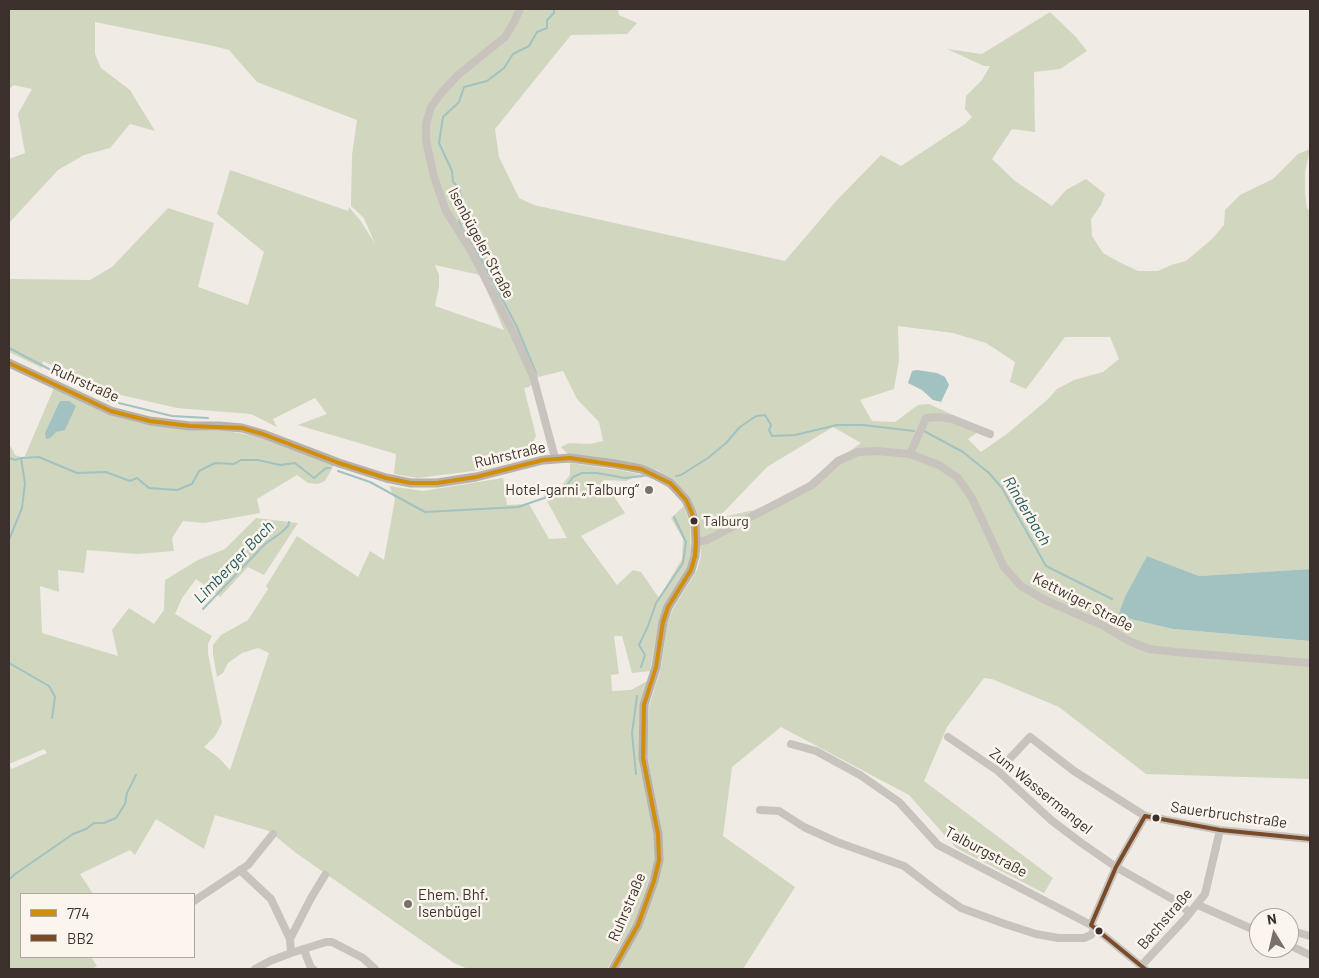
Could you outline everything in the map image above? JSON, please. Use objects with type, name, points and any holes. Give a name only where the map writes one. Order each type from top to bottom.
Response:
[{"type":"main road","name":"Ruhrstraße","points":[[9,363],[111,411],[150,421],[190,426],[242,428],[367,472],[411,483],[437,483],[476,477],[555,458],[588,460],[641,469],[670,483],[686,500],[691,511],[695,523],[695,556],[691,570],[668,607],[663,622],[656,667],[644,705],[643,758],[658,834],[659,860],[654,881],[638,925],[613,969]]},
{"type":"street","name":"Isenbügeler Straße","points":[[520,9],[504,37],[458,75],[442,92],[432,107],[426,124],[426,140],[434,177],[446,211],[470,249],[513,332],[533,376],[555,458]]},
{"type":"street","points":[[910,454],[926,418],[946,417],[990,434]]},
{"type":"street","name":"Kettwiger Straße","points":[[696,542],[708,540],[812,485],[838,461],[858,452],[876,451],[910,454],[938,465],[958,478],[972,498],[1004,567],[1020,586],[1045,600],[1102,625],[1129,642],[1148,649],[1310,663]]},
{"type":"street","name":"Zum Wassermangel","points":[[948,737],[998,771],[1051,820],[1116,867],[1176,901],[1190,913]]},
{"type":"street","points":[[760,810],[779,811],[804,827],[837,842],[904,866],[961,908],[1049,938],[1075,939],[1091,935],[1116,867],[1145,816],[1074,772],[1030,737],[998,771]]},
{"type":"street","name":"Talburgstraße","points":[[792,744],[816,750],[860,775],[899,802],[938,845],[1093,926],[1143,968]]},
{"type":"street","name":"Sauerbruchstraße","points":[[1145,816],[1220,830],[1310,838]]},
{"type":"street","name":"Bachstraße","points":[[1143,968],[1198,905],[1205,894],[1220,830]]},
{"type":"street","points":[[195,900],[248,865],[273,834]]},
{"type":"street","points":[[240,870],[271,899],[290,939],[292,954]]},
{"type":"street","points":[[290,939],[325,875]]},
{"type":"street","points":[[1198,905],[1249,928]]},
{"type":"street","points":[[255,969],[270,961],[326,942],[332,942],[363,958],[375,969]]},
{"type":"street","points":[[304,950],[313,969]]},
{"type":"green space","points":[[9,9],[618,9],[619,15],[637,23],[627,34],[571,35],[495,129],[499,157],[519,198],[534,205],[785,261],[837,200],[881,155],[901,166],[965,124],[972,117],[965,109],[966,96],[982,80],[990,66],[984,66],[947,49],[982,54],[1050,12],[1076,37],[1087,51],[1060,69],[1034,72],[1035,132],[1012,129],[992,159],[1015,181],[1052,206],[1066,190],[1086,179],[1105,194],[1101,205],[1091,219],[1092,236],[1103,253],[1119,262],[1138,271],[1158,271],[1186,261],[1212,239],[1224,225],[1225,210],[1240,195],[1273,179],[1298,154],[1310,149],[1305,172],[1305,193],[1307,208],[1310,212],[1310,569],[1199,576],[1147,556],[1118,616],[1173,629],[1310,641],[1310,779],[1146,774],[1059,707],[992,679],[984,678],[947,727],[924,781],[1053,878],[1044,893],[956,848],[909,795],[781,727],[732,767],[723,836],[795,887],[743,969],[617,969],[663,856],[661,826],[647,754],[649,707],[661,667],[667,624],[673,609],[697,570],[701,556],[698,523],[677,484],[657,470],[569,455],[561,447],[569,443],[590,444],[603,441],[599,422],[577,399],[563,371],[538,377],[529,387],[524,388],[536,436],[525,457],[481,470],[418,478],[394,474],[396,454],[298,425],[327,414],[315,398],[273,419],[277,427],[251,414],[177,408],[121,395],[112,395],[43,361],[42,368],[9,352],[9,279],[90,280],[112,267],[168,208],[214,223],[198,287],[248,305],[264,252],[217,214],[230,170],[348,211],[349,207],[360,220],[375,244],[364,218],[351,206],[352,155],[357,120],[257,82],[229,50],[95,22],[95,54],[101,68],[130,90],[155,131],[130,124],[110,148],[84,155],[58,170],[9,223],[9,159],[25,153],[18,114],[32,89],[14,85],[9,89]],"holes":[[[435,265],[480,275],[504,330],[435,306],[439,286],[439,275]],[[898,326],[953,333],[986,343],[1015,362],[1010,382],[1026,389],[1065,337],[1110,337],[1119,359],[1103,372],[1074,380],[1057,389],[1047,400],[1008,433],[981,452],[968,439],[981,430],[929,404],[918,405],[895,422],[872,421],[860,400],[894,389],[899,360]],[[833,427],[861,443],[799,490],[754,510],[718,518],[767,467]]]},
{"type":"green space","points":[[54,388],[105,413],[139,423],[187,430],[227,431],[255,436],[334,465],[325,481],[318,484],[308,483],[297,475],[257,499],[260,513],[204,523],[183,521],[172,538],[174,551],[137,554],[87,550],[84,573],[58,570],[59,592],[40,586],[42,633],[118,656],[112,630],[129,608],[154,624],[164,610],[165,580],[198,560],[225,549],[256,518],[298,523],[264,575],[248,567],[220,597],[196,579],[182,598],[175,614],[212,636],[208,644],[208,654],[222,723],[215,736],[204,747],[219,758],[230,770],[269,653],[258,648],[242,653],[228,663],[223,673],[217,677],[213,645],[221,635],[248,620],[268,589],[266,586],[297,536],[358,577],[370,551],[384,560],[395,499],[389,486],[423,491],[503,478],[507,505],[529,504],[549,539],[567,538],[544,495],[559,489],[570,475],[570,463],[652,477],[635,477],[626,481],[603,480],[625,513],[581,536],[617,585],[633,570],[641,572],[659,598],[682,559],[683,539],[671,518],[684,506],[690,524],[691,554],[688,567],[659,620],[650,671],[632,673],[622,636],[614,636],[619,674],[611,675],[612,691],[631,690],[647,681],[641,703],[639,724],[640,767],[651,809],[655,836],[654,866],[634,923],[607,969],[468,969],[454,963],[296,853],[269,831],[215,815],[204,849],[156,819],[135,855],[130,850],[80,874],[92,893],[20,893],[20,958],[92,958],[97,966],[92,969],[9,969],[9,765],[12,769],[47,753],[44,749],[9,764],[9,446],[15,455],[24,458]]},
{"type":"water","points":[[912,371],[937,373],[945,377],[949,385],[941,402],[933,400],[922,390],[908,383]]},
{"type":"water","points":[[60,401],[69,401],[76,406],[65,430],[56,432],[46,439],[45,433]]},
{"type":"water","points":[[1147,556],[1199,576],[1310,569],[1310,641],[1173,629],[1118,616],[1125,597]]},
{"type":"waterway","points":[[536,373],[517,327],[481,259],[462,229],[459,221],[464,212],[459,188],[453,182],[452,171],[439,143],[443,117],[459,102],[464,87],[487,81],[504,68],[513,54],[529,46],[537,32],[547,28],[547,20],[554,13],[554,9]]},
{"type":"waterway","points":[[9,348],[110,401]]},
{"type":"waterway","points":[[119,403],[172,416],[208,418]]},
{"type":"waterway","name":"Rinderbach","points":[[676,476],[681,475],[708,458],[726,443],[740,427],[756,416],[765,415],[771,425],[769,430],[772,436],[795,435],[837,425],[863,425],[914,431]]},
{"type":"waterway","name":"Rinderbach","points":[[924,431],[963,452],[989,473],[1002,488],[1046,566],[1112,599]]},
{"type":"waterway","points":[[9,458],[15,460],[39,457],[77,473],[106,472],[130,481],[137,478],[149,488],[177,490],[192,484],[199,471],[215,463],[234,464],[241,460],[258,460],[280,465],[295,463],[314,478],[326,468],[330,468]]},
{"type":"waterway","points":[[9,540],[22,508],[25,483],[21,458]]},
{"type":"waterway","name":"Rinderbach","points":[[338,471],[370,482],[425,512],[518,507],[556,494],[565,488],[573,477],[582,473],[597,473],[625,478],[643,476]]},
{"type":"waterway","points":[[641,667],[645,655],[639,645],[656,603],[683,563],[686,542],[674,517]]},
{"type":"waterway","name":"Limberger Bach","points":[[203,609],[265,544],[288,526],[289,522]]},
{"type":"waterway","points":[[9,663],[49,686],[55,697],[52,718]]},
{"type":"waterway","points":[[636,774],[632,733],[637,696]]},
{"type":"waterway","name":"Limberger Bach","points":[[9,880],[73,834],[86,829],[94,823],[104,823],[116,818],[125,804],[127,793],[136,775]]},
{"type":"transit line","name":"774","points":[[9,363],[111,411],[150,421],[190,426],[242,428],[339,463],[386,478],[411,483],[437,483],[476,477],[543,460],[570,458],[641,469],[670,483],[676,489],[686,500],[691,511],[695,523],[696,542],[691,570],[668,607],[663,622],[656,667],[644,705],[643,758],[658,834],[659,860],[654,881],[638,925],[613,969]]},
{"type":"transit line","name":"BB2","points":[[1145,969],[1091,925],[1116,867],[1145,816],[1220,830],[1310,839]]},
{"type":"place","name":"Hotel-garni „Talburg“","points":[[649,490]]},
{"type":"place","name":"Talburg","points":[[694,521]]},
{"type":"place","name":"Ehem. Bhf. Isenbügel","points":[[408,904]]}]
